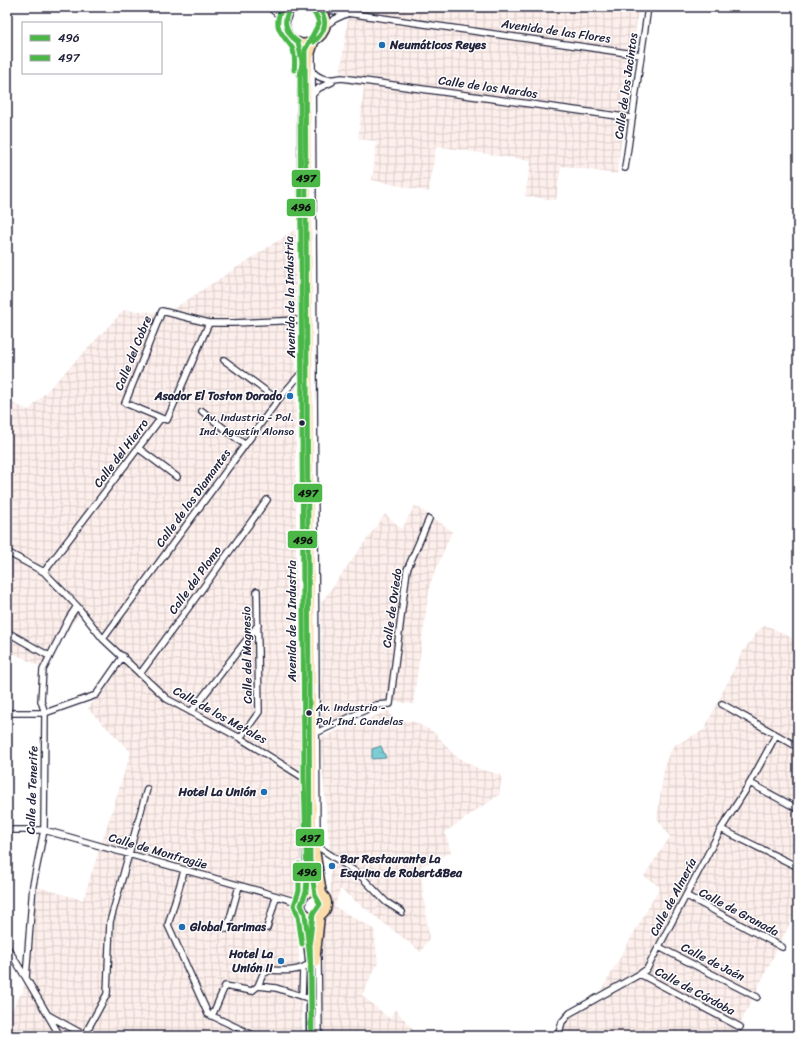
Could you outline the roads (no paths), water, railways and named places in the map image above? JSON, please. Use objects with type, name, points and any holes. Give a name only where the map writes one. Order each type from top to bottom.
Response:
[{"type":"main road","points":[[291,8],[286,16],[284,24],[289,35],[298,42],[313,46],[321,37],[325,26],[324,14],[319,7]]},
{"type":"main road","name":"Avenida de la Industria","points":[[298,42],[302,62],[309,74]]},
{"type":"main road","name":"Avenida de la Industria","points":[[304,897],[309,879],[312,831],[309,74],[313,46]]},
{"type":"main road","name":"Avenida de la Industria","points":[[312,831],[322,893]]},
{"type":"main road","points":[[306,914],[315,918],[324,913],[328,904],[322,893],[314,891],[304,897],[311,963],[311,1036]]},
{"type":"main road","points":[[315,1036],[315,981],[320,916]]},
{"type":"street","points":[[269,7],[280,16],[284,24]]},
{"type":"street","points":[[279,7],[291,8]]},
{"type":"street","name":"Avenida de las Flores","points":[[319,7],[349,13],[642,54]]},
{"type":"street","name":"Calle de los Jacintos","points":[[625,168],[648,7]]},
{"type":"street","points":[[325,26],[335,18],[349,13]]},
{"type":"street","name":"Avenida de la Industria","points":[[302,62],[300,77],[303,320],[304,897]]},
{"type":"street","name":"Avenida de la Industria","points":[[309,74],[312,95],[317,860]]},
{"type":"street","name":"Calle de los Nardos","points":[[309,74],[323,80],[342,78],[632,118]]},
{"type":"street","points":[[312,95],[319,88],[342,78]]},
{"type":"street","name":"Calle del Cobre","points":[[161,418],[125,402],[162,311],[209,323]]},
{"type":"street","points":[[209,323],[303,320]]},
{"type":"street","name":"Calle del Hierro","points":[[44,572],[161,418],[168,420],[209,323]]},
{"type":"street","points":[[224,360],[278,400]]},
{"type":"street","name":"Calle de los Diamantes","points":[[103,639],[245,444],[278,400],[303,371]]},
{"type":"street","points":[[202,411],[245,444]]},
{"type":"street","points":[[138,448],[177,477]]},
{"type":"street","name":"Calle del Plomo","points":[[140,674],[267,500]]},
{"type":"street","name":"Calle de Oviedo","points":[[316,733],[376,705],[390,704],[407,570],[428,518]]},
{"type":"street","name":"Calle de los Metales","points":[[7,552],[44,572],[77,606],[103,639],[123,656],[166,699],[240,738],[304,778]]},
{"type":"street","name":"Calle del Magnesio","points":[[240,738],[259,712],[258,591]]},
{"type":"street","name":"Calle de Tenerife","points":[[26,978],[33,885],[44,830],[45,713],[41,701],[43,670],[69,618],[77,606]]},
{"type":"street","points":[[191,712],[258,625]]},
{"type":"street","points":[[7,632],[49,656]]},
{"type":"street","points":[[7,713],[45,713],[96,695],[123,656]]},
{"type":"street","points":[[722,704],[798,747]]},
{"type":"street","name":"Calle de Almería","points":[[558,1036],[562,1022],[570,1013],[647,969],[687,896],[721,829],[750,783],[776,735]]},
{"type":"street","points":[[750,783],[798,809]]},
{"type":"street","points":[[48,1015],[85,1036],[107,994],[110,922],[147,789]]},
{"type":"street","points":[[721,829],[798,867]]},
{"type":"street","name":"Calle de Monfragüe","points":[[7,830],[44,830],[276,896],[304,897]]},
{"type":"street","points":[[318,846],[359,874],[386,902],[402,912]]},
{"type":"street","points":[[184,871],[168,925],[208,1014],[255,1036]]},
{"type":"street","points":[[227,928],[239,886]]},
{"type":"street","points":[[267,928],[276,896]]},
{"type":"street","name":"Calle de Granada","points":[[687,896],[782,947]]},
{"type":"street","points":[[317,941],[319,1036]]},
{"type":"street","points":[[7,947],[60,1036]]},
{"type":"street","name":"Calle de Jaén","points":[[659,947],[757,997]]},
{"type":"street","points":[[212,1016],[225,986],[252,990],[258,986],[263,974],[270,970],[287,971],[303,969],[311,963]]},
{"type":"street","points":[[302,996],[303,969]]},
{"type":"street","name":"Calle de Córdoba","points":[[640,974],[740,1027]]},
{"type":"street","points":[[258,986],[276,988],[311,999]]},
{"type":"water","points":[[381,746],[386,758],[372,759],[372,749]]},
{"type":"place","name":"Neumáticos Reyes","points":[[382,45]]},
{"type":"place","name":"Asador El Toston Dorado","points":[[290,396]]},
{"type":"place","name":"Av. Industria - Pol. Ind. Agustín Alonso","points":[[302,423]]},
{"type":"place","name":"Av. Industria - Pol. Ind. Candelas","points":[[309,713]]},
{"type":"place","name":"Hotel La Unión","points":[[264,792]]},
{"type":"place","name":"Bar Restaurante La Esquina de Robert&Bea","points":[[332,866]]},
{"type":"place","name":"Global Tarimas","points":[[182,927]]},
{"type":"place","name":"Hotel La Unión II","points":[[281,961]]}]
